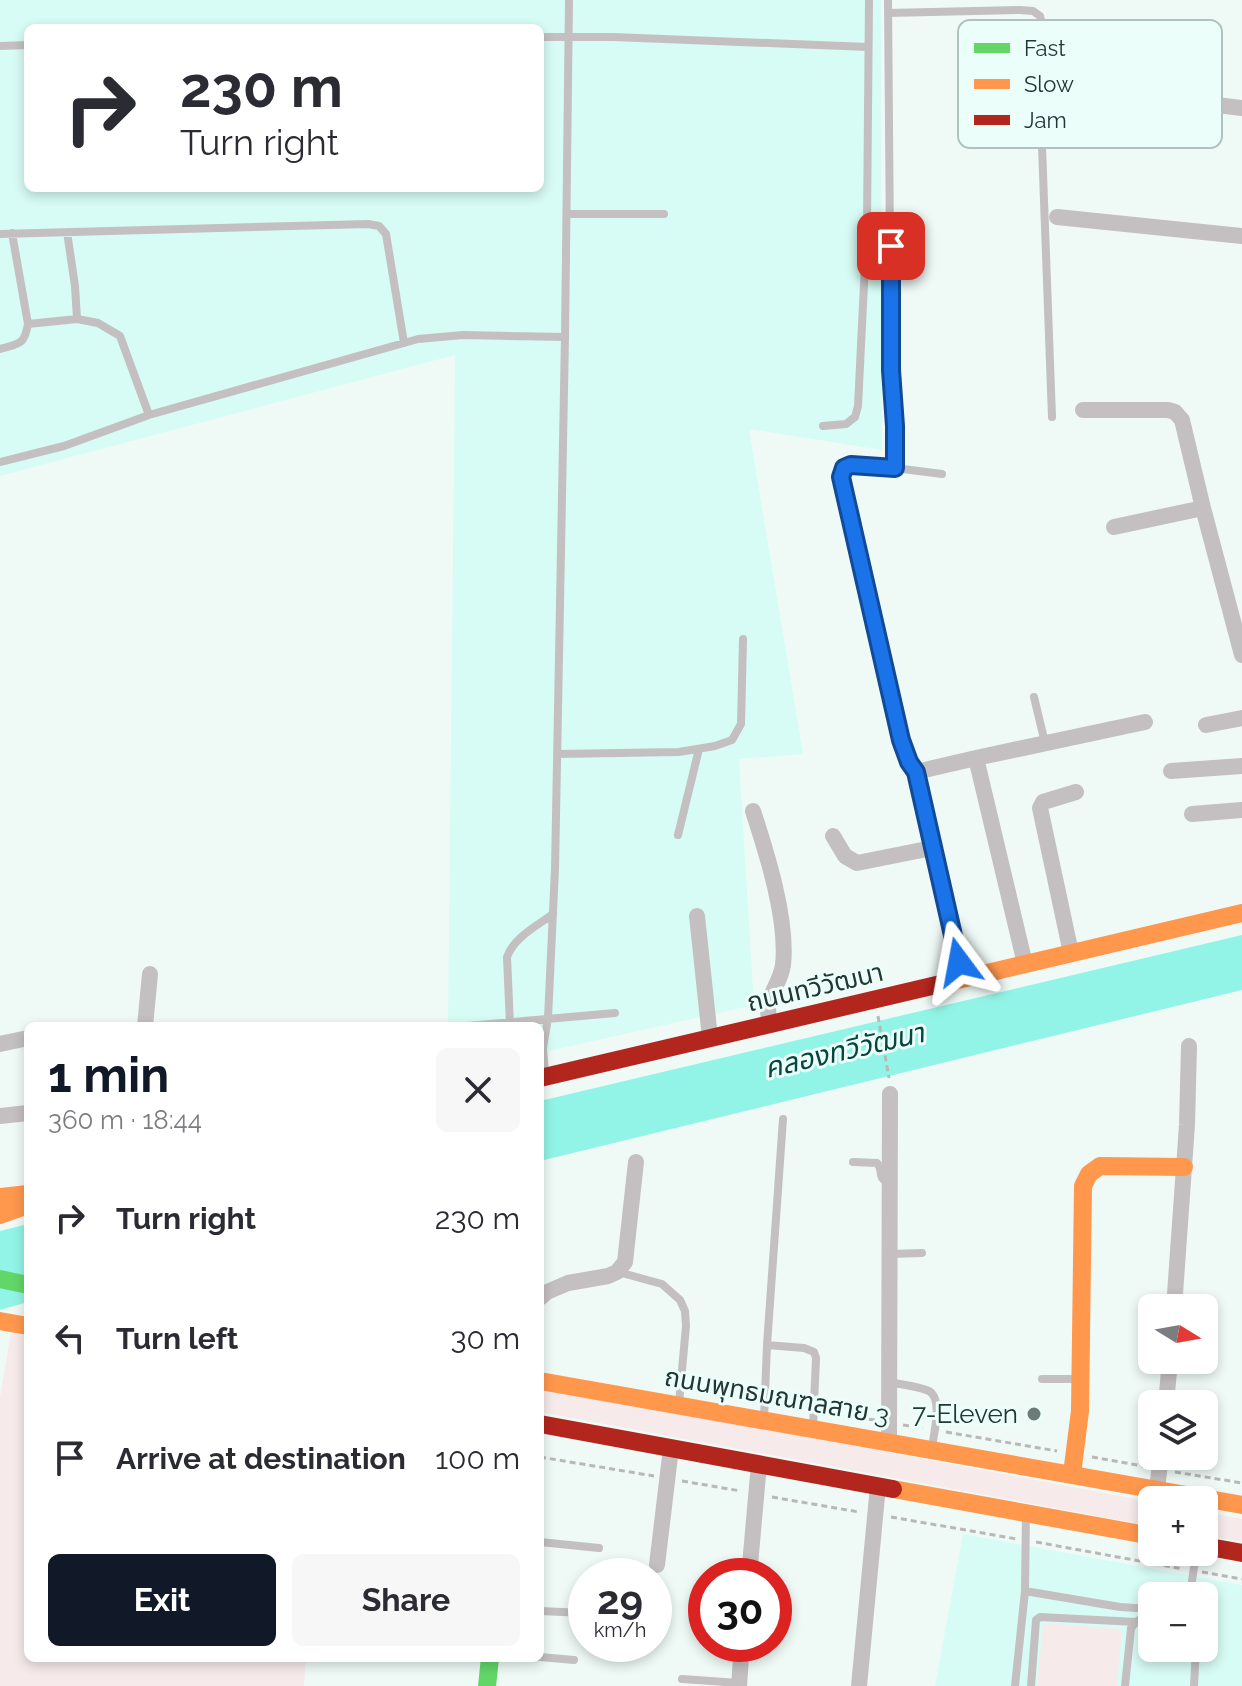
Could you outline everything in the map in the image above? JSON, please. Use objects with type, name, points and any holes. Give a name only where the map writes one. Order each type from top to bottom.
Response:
[{"type":"main road","name":"ถนนทวีวัฒนา","points":[[544,1077],[1242,913]]},
{"type":"main road","points":[[1072,1474],[1080,1411],[1083,1186],[1086,1176],[1100,1166],[1184,1167]]},
{"type":"main road","points":[[0,1197],[24,1194]]},
{"type":"main road","points":[[0,1215],[24,1207]]},
{"type":"main road","points":[[0,1279],[24,1284]]},
{"type":"main road","points":[[0,1321],[24,1325]]},
{"type":"main road","name":"ถนนพุทธมณฑลสาย 3","points":[[544,1382],[1140,1486]]},
{"type":"main road","points":[[544,1425],[1138,1533]]},
{"type":"main road","name":"ถนนพุทธมณฑลสาย 3","points":[[1218,1500],[1242,1505]]},
{"type":"main road","points":[[1218,1549],[1242,1553]]},
{"type":"main road","points":[[487,1686],[490,1662]]},
{"type":"street","points":[[1222,106],[1242,108]]},
{"type":"street","points":[[1057,217],[1242,236]]},
{"type":"street","points":[[1083,410],[1168,410],[1175,412],[1182,420],[1242,655]]},
{"type":"street","points":[[1114,527],[1203,508]]},
{"type":"street","points":[[1206,725],[1242,718]]},
{"type":"street","points":[[964,979],[916,772],[1145,722]]},
{"type":"street","points":[[976,758],[1025,964]]},
{"type":"street","points":[[1171,771],[1242,766]]},
{"type":"street","points":[[1071,953],[1040,808],[1043,802],[1076,792]]},
{"type":"street","points":[[1192,814],[1242,810]]},
{"type":"street","points":[[753,811],[770,870],[781,926],[781,978],[768,1005],[769,1025]]},
{"type":"street","points":[[833,836],[845,856],[857,863],[932,848]]},
{"type":"street","points":[[697,916],[710,1038]]},
{"type":"street","points":[[145,1022],[150,974]]},
{"type":"street","points":[[0,1044],[24,1039]]},
{"type":"street","points":[[1175,1294],[1189,1046]]},
{"type":"street","points":[[889,1442],[890,1089]]},
{"type":"street","points":[[0,1116],[24,1113]]},
{"type":"street","points":[[544,1295],[568,1283],[608,1276],[617,1272],[625,1262],[636,1162]]},
{"type":"street","points":[[658,1558],[671,1448]]},
{"type":"street","points":[[751,1558],[759,1464]]},
{"type":"street","points":[[859,1686],[878,1486]]},
{"type":"street","points":[[739,1684],[741,1662]]},
{"type":"lane","points":[[544,1042],[553,914],[557,754],[569,0]]},
{"type":"lane","points":[[823,426],[846,424],[855,417],[858,406],[867,224],[869,0]]},
{"type":"lane","points":[[888,0],[891,370],[895,468]]},
{"type":"lane","points":[[888,13],[1020,10],[1033,11],[1041,20]]},
{"type":"lane","points":[[544,37],[868,47]]},
{"type":"lane","points":[[0,46],[24,45]]},
{"type":"lane","points":[[1042,148],[1052,417]]},
{"type":"lane","points":[[567,214],[664,214]]},
{"type":"lane","points":[[0,234],[379,226],[386,234],[404,343]]},
{"type":"lane","points":[[67,232],[77,319]]},
{"type":"lane","points":[[0,349],[20,344],[26,337],[28,324],[12,233]]},
{"type":"lane","points":[[28,324],[77,319],[98,323],[120,336],[149,415]]},
{"type":"lane","points":[[0,462],[64,446],[149,415],[418,339],[440,336],[565,337]]},
{"type":"lane","points":[[916,772],[901,740],[841,477],[844,468],[851,465],[942,474]]},
{"type":"lane","points":[[557,754],[679,752],[732,740],[741,724],[743,639]]},
{"type":"lane","points":[[1034,697],[1045,743]]},
{"type":"lane","points":[[678,835],[699,749]]},
{"type":"lane","points":[[510,1022],[507,957],[510,949],[517,940],[553,914]]},
{"type":"lane","points":[[523,1022],[615,1013]]},
{"type":"lane","points":[[764,1420],[783,1119]]},
{"type":"lane","points":[[853,1162],[877,1163],[881,1177],[891,1183]]},
{"type":"lane","points":[[891,1254],[922,1253]]},
{"type":"lane","points":[[617,1272],[662,1284],[680,1300],[686,1326],[679,1405]]},
{"type":"lane","points":[[767,1345],[804,1348],[814,1352],[813,1428]]},
{"type":"lane","points":[[1042,1379],[1080,1379]]},
{"type":"lane","points":[[890,1382],[928,1390],[935,1395],[937,1403],[932,1449]]},
{"type":"lane","points":[[1015,1686],[1025,1591],[1026,1513]]},
{"type":"lane","points":[[544,1542],[599,1548]]},
{"type":"lane","points":[[1025,1591],[1138,1609]]},
{"type":"lane","points":[[544,1611],[568,1612]]},
{"type":"lane","points":[[1031,1686],[1036,1620],[1040,1617],[1136,1622]]},
{"type":"lane","points":[[1125,1686],[1131,1628],[1136,1622]]},
{"type":"lane","points":[[544,1657],[568,1659]]},
{"type":"lane","points":[[1194,1686],[1195,1662]]},
{"type":"lane","points":[[682,1679],[739,1684]]},
{"type":"path","points":[[878,1016],[890,1089]]},
{"type":"shaded area","points":[[0,0],[881,0],[882,450],[749,429],[803,754],[739,759],[754,1005],[544,1052],[544,1022],[448,1022],[455,355],[0,476]]},
{"type":"shaded area","points":[[14,1316],[24,1318],[24,1662],[306,1662],[304,1686],[0,1686],[0,1397]]},
{"type":"shaded area","points":[[544,1390],[1138,1499],[1138,1523],[544,1413]]},
{"type":"shaded area","points":[[1218,1515],[1242,1519],[1242,1542],[1218,1538]]},
{"type":"shaded area","points":[[963,1534],[1242,1585],[1242,1686],[935,1686]]},
{"type":"shaded area","points":[[1043,1623],[1122,1629],[1117,1686],[1037,1686]]},
{"type":"water","name":"คลองทวีวัฒนา","points":[[1242,935],[1242,990],[544,1160],[544,1100]]},
{"type":"water","points":[[24,1225],[24,1303],[0,1310],[0,1231]]},
{"type":"traffic: fast","points":[[0,1279],[24,1284]]},
{"type":"traffic: fast","points":[[487,1686],[490,1662]]},
{"type":"traffic: slow","points":[[949,982],[1242,913]]},
{"type":"traffic: slow","points":[[1072,1474],[1080,1411],[1083,1186],[1089,1174],[1100,1166],[1184,1167]]},
{"type":"traffic: slow","points":[[0,1197],[24,1194]]},
{"type":"traffic: slow","points":[[0,1215],[24,1206]]},
{"type":"traffic: slow","points":[[0,1321],[24,1325]]},
{"type":"traffic: slow","points":[[544,1382],[1242,1505]]},
{"type":"traffic: slow","points":[[893,1489],[1138,1533]]},
{"type":"traffic: jam","points":[[544,1077],[949,982]]},
{"type":"traffic: jam","points":[[544,1425],[893,1489]]},
{"type":"traffic: jam","points":[[1218,1549],[1242,1553]]},
{"type":"place","name":"7-Eleven","points":[[1034,1414]]},
{"type":"route","points":[[891,246],[895,468],[851,465],[844,468],[841,477],[901,740],[916,772],[959,962]]}]
